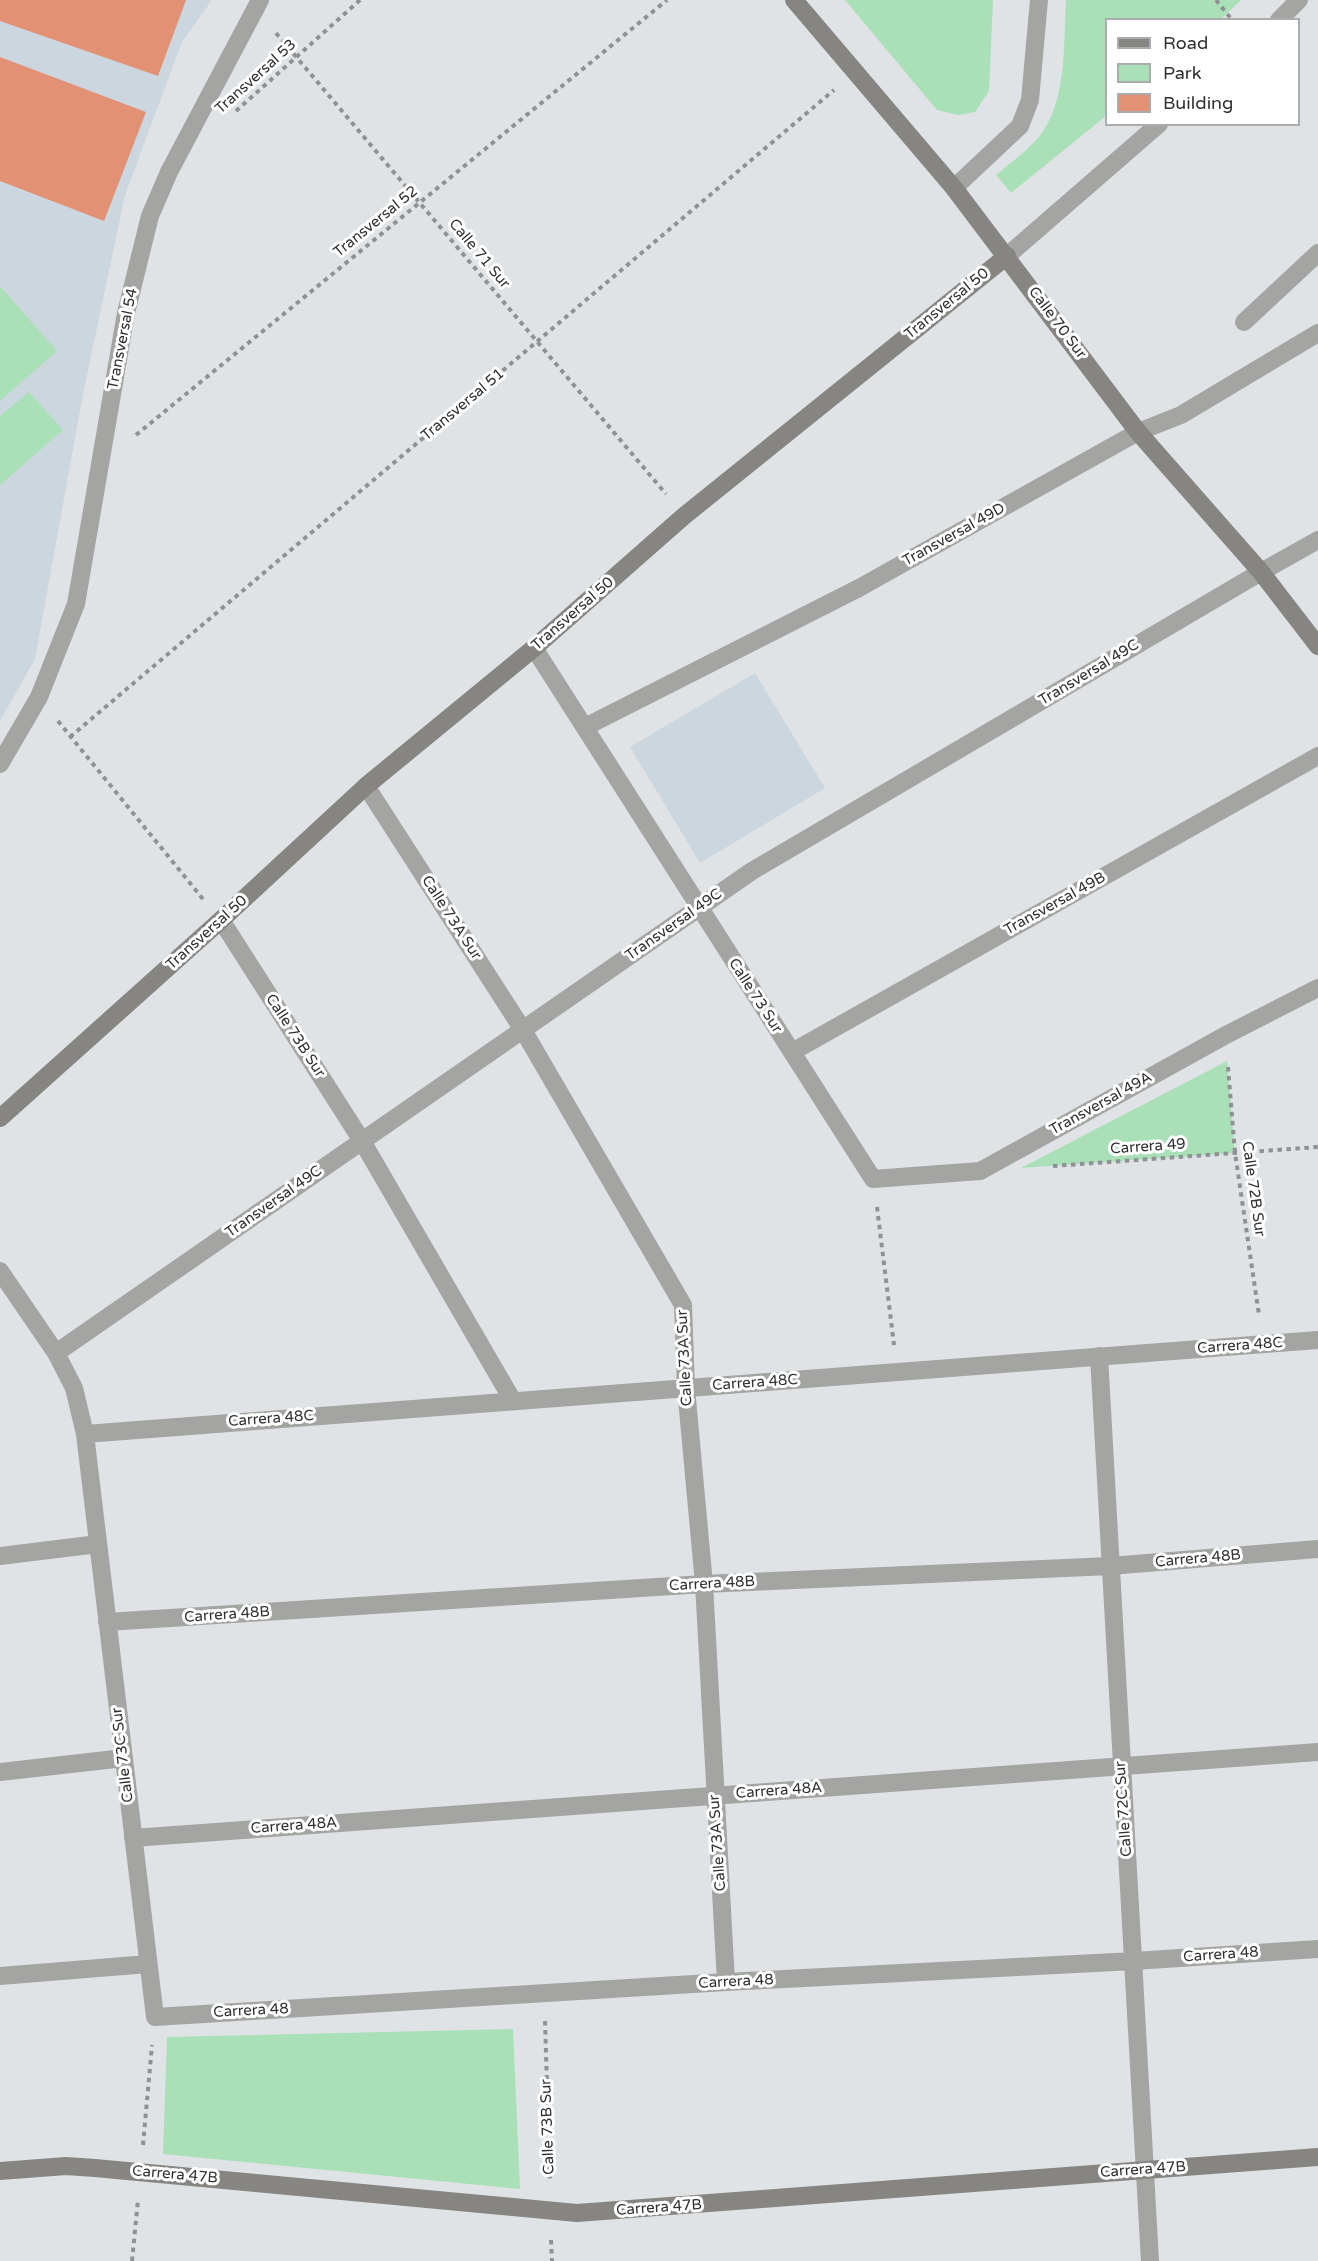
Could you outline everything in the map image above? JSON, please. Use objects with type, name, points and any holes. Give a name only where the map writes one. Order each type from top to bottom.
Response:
[{"type":"street","name":"Calle 70 Sur","points":[[794,0],[954,188],[1138,432],[1261,572],[1318,646]]},
{"type":"street","points":[[954,188],[1020,126],[1030,100],[1040,0]]},
{"type":"street","points":[[1281,18],[1299,0]]},
{"type":"street","name":"Transversal 54","points":[[39,698],[76,604],[126,313],[150,216],[169,172],[257,5]]},
{"type":"street","name":"Transversal 50","points":[[0,1118],[221,920],[366,786],[534,648],[684,516],[1007,256],[1157,126]]},
{"type":"street","points":[[1244,322],[1318,253]]},
{"type":"street","name":"Transversal 49D","points":[[585,727],[859,588],[1138,432],[1181,415],[1318,333]]},
{"type":"street","name":"Transversal 49C","points":[[56,1353],[752,872],[1318,540]]},
{"type":"street","name":"Calle 73 Sur","points":[[534,648],[873,1179]]},
{"type":"street","points":[[0,764],[39,698]]},
{"type":"street","name":"Transversal 49B","points":[[792,1052],[1318,756]]},
{"type":"street","name":"Calle 73A Sur","points":[[366,786],[523,1029],[683,1305],[686,1388],[704,1584],[726,1982]]},
{"type":"street","name":"Calle 73B Sur","points":[[221,920],[362,1141],[513,1401]]},
{"type":"street","name":"Transversal 49A","points":[[873,1179],[980,1172],[1224,1036],[1318,988]]},
{"type":"street","name":"Calle 73C Sur","points":[[0,1270],[56,1353],[74,1388],[85,1434],[154,2017]]},
{"type":"street","name":"Carrera 48C","points":[[85,1434],[1318,1340]]},
{"type":"street","name":"Calle 72C Sur","points":[[1100,1356],[1150,2261]]},
{"type":"street","points":[[0,1556],[98,1544]]},
{"type":"street","name":"Carrera 48B","points":[[107,1622],[704,1584],[1110,1566],[1318,1549]]},
{"type":"street","name":"Carrera 48A","points":[[133,1838],[1318,1752]]},
{"type":"street","points":[[0,1772],[124,1758]]},
{"type":"street","name":"Carrera 48","points":[[154,2017],[726,1982],[1134,1962],[1318,1949]]},
{"type":"street","points":[[0,1976],[148,1964]]},
{"type":"street","name":"Carrera 47B","points":[[0,2171],[66,2166],[550,2211],[606,2213],[1318,2157]]},
{"type":"path","name":"Transversal 53","points":[[229,118],[360,0]]},
{"type":"path","name":"Transversal 52","points":[[101,464],[667,0]]},
{"type":"path","points":[[1216,0],[1230,18]]},
{"type":"path","name":"Calle 71 Sur","points":[[257,5],[297,56],[684,516]]},
{"type":"path","name":"Transversal 51","points":[[70,737],[856,72]]},
{"type":"path","points":[[39,698],[221,920]]},
{"type":"path","name":"Calle 72B Sur","points":[[1224,1036],[1235,1153],[1263,1344]]},
{"type":"path","name":"Carrera 49","points":[[1045,1167],[1318,1147]]},
{"type":"path","points":[[873,1179],[898,1372]]},
{"type":"path","name":"Calle 73B Sur","points":[[544,1994],[552,2261]]},
{"type":"path","points":[[132,2261],[154,2017]]},
{"type":"shaded area","points":[[0,0],[212,0],[182,42],[125,195],[83,394],[35,659],[0,721]]},
{"type":"shaded area","points":[[755,673],[825,788],[700,863],[630,747]]},
{"type":"green space","points":[[845,0],[993,0],[989,91],[975,112],[958,115],[937,110]]},
{"type":"green space","points":[[1066,0],[1241,0],[1222,18],[1105,18],[1105,117],[1011,193],[996,175],[1023,153],[1048,124],[1059,90],[1064,54]]},
{"type":"green space","points":[[0,286],[57,351],[0,401]]},
{"type":"green space","points":[[29,392],[63,430],[0,485],[0,416]]},
{"type":"green space","points":[[1227,1061],[1235,1153],[1021,1168]]},
{"type":"green space","points":[[513,2029],[520,2189],[163,2154],[167,2037]]},
{"type":"building","points":[[0,0],[186,0],[158,76],[0,21]]},
{"type":"building","points":[[0,57],[146,112],[104,221],[0,181]]}]
